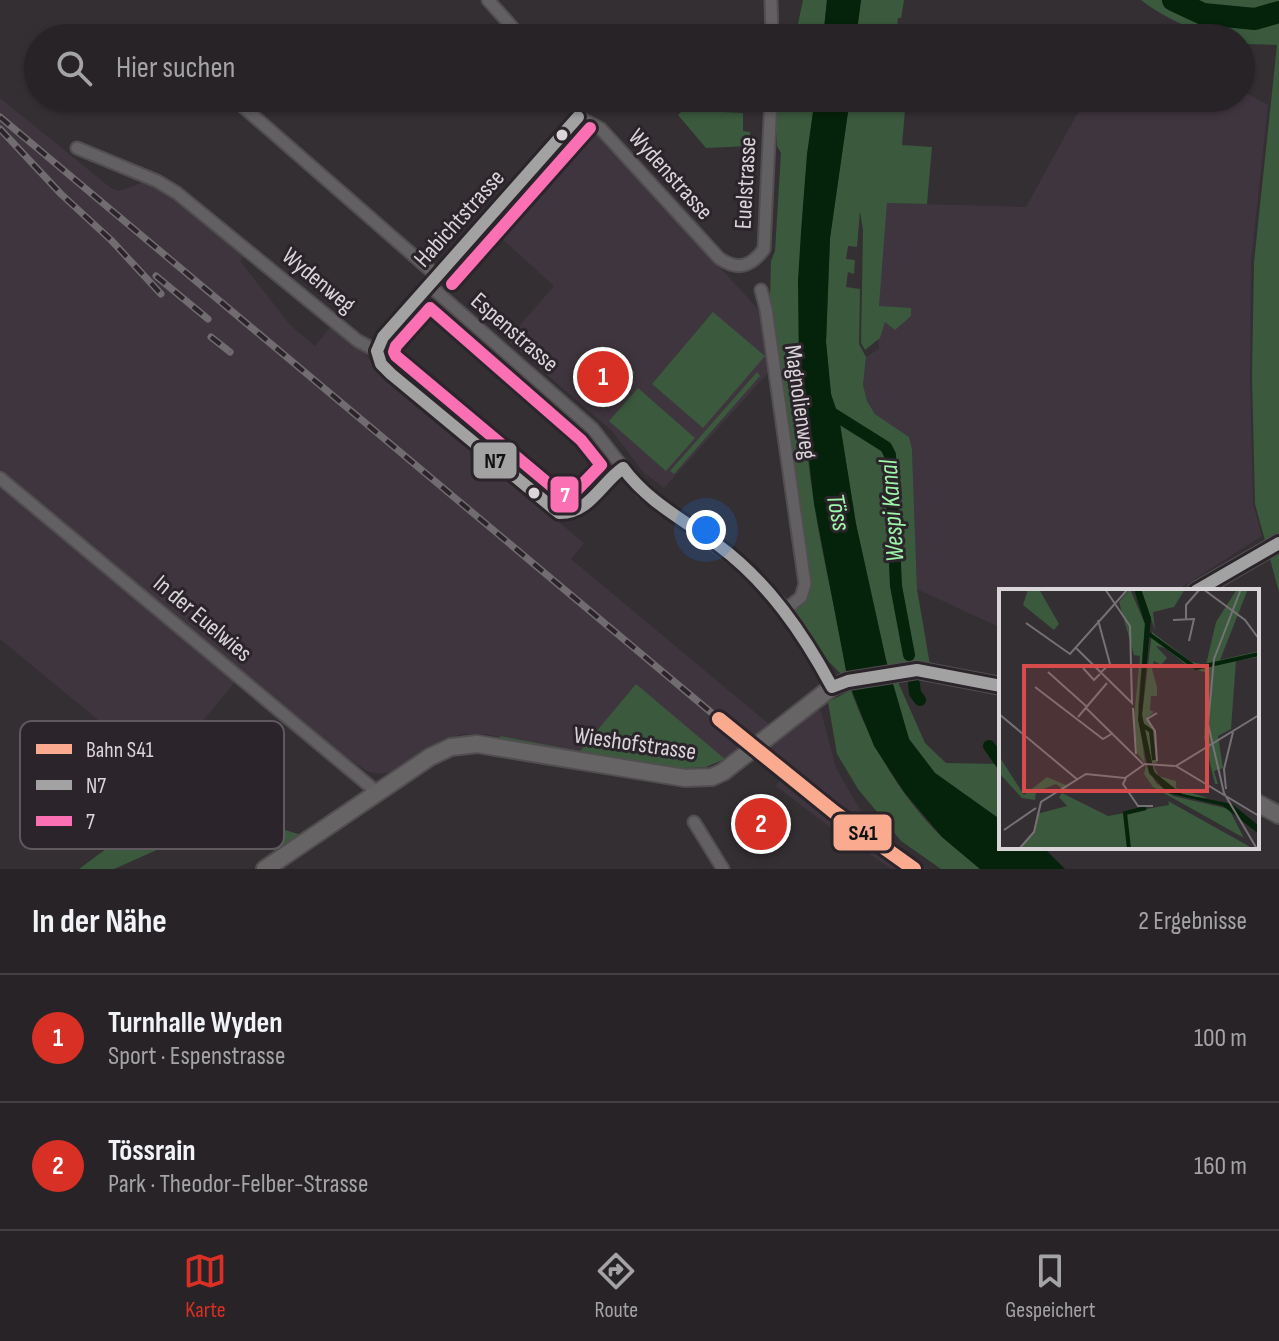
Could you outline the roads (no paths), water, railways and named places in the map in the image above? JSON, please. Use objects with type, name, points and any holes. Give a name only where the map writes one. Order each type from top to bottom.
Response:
[{"type":"street","points":[[488,0],[509,24]]},
{"type":"street","points":[[771,0],[772,24]]},
{"type":"street","name":"Espenstrasse","points":[[248,112],[593,429],[642,492],[747,569],[786,609],[840,684]]},
{"type":"street","points":[[577,112],[578,117]]},
{"type":"street","name":"Euelstrasse","points":[[748,265],[764,249],[770,112]]},
{"type":"street","name":"Habichtstrasse","points":[[377,351],[383,337],[578,117]]},
{"type":"street","name":"Wydenstrasse","points":[[578,117],[601,129],[719,258],[729,266],[748,265]]},
{"type":"street","name":"Wydenweg","points":[[77,148],[157,181],[177,193],[358,341],[377,351],[381,364],[391,374],[559,513],[580,510],[611,475],[623,468]]},
{"type":"street","name":"Magnolienweg","points":[[761,290],[805,584],[801,597],[786,609]]},
{"type":"street","name":"In der Euelwies","points":[[0,478],[378,793]]},
{"type":"street","points":[[1199,589],[1279,543]]},
{"type":"street","name":"Wieshofstrasse","points":[[265,869],[436,753],[451,747],[471,744],[685,778],[712,777],[728,769],[840,684],[917,670],[999,686]]},
{"type":"street","points":[[1259,804],[1279,815]]},
{"type":"street","points":[[694,822],[723,869]]},
{"type":"water","points":[[827,0],[861,0],[858,24],[824,24]]},
{"type":"water","name":"Töss","points":[[813,112],[848,112],[830,238],[826,342],[831,394],[839,418],[856,524],[886,660],[909,739],[935,773],[999,819],[999,849],[1045,849],[1065,869],[980,869],[942,837],[904,792],[874,746],[848,681],[814,503],[799,372],[798,281]]},
{"type":"waterway","points":[[1173,0],[1203,14],[1255,19],[1279,12]]},
{"type":"waterway","name":"Wespi Kanal","points":[[827,410],[886,447],[890,455],[896,586],[909,655]]},
{"type":"waterway","name":"Wespi Kanal","points":[[914,684],[920,700]]},
{"type":"waterway","name":"Wespi Kanal","points":[[989,746],[999,760]]},
{"type":"railway","points":[[0,117],[719,719]]},
{"type":"railway","points":[[0,129],[161,294]]},
{"type":"railway","points":[[156,276],[208,319]]},
{"type":"railway","points":[[211,337],[230,352]]},
{"type":"rail line","name":"S41","points":[[719,719],[834,812],[914,869]]},
{"type":"place","name":"Turnhalle Wyden","points":[[603,377]]},
{"type":"place","name":"Tössrain","points":[[761,824]]}]
